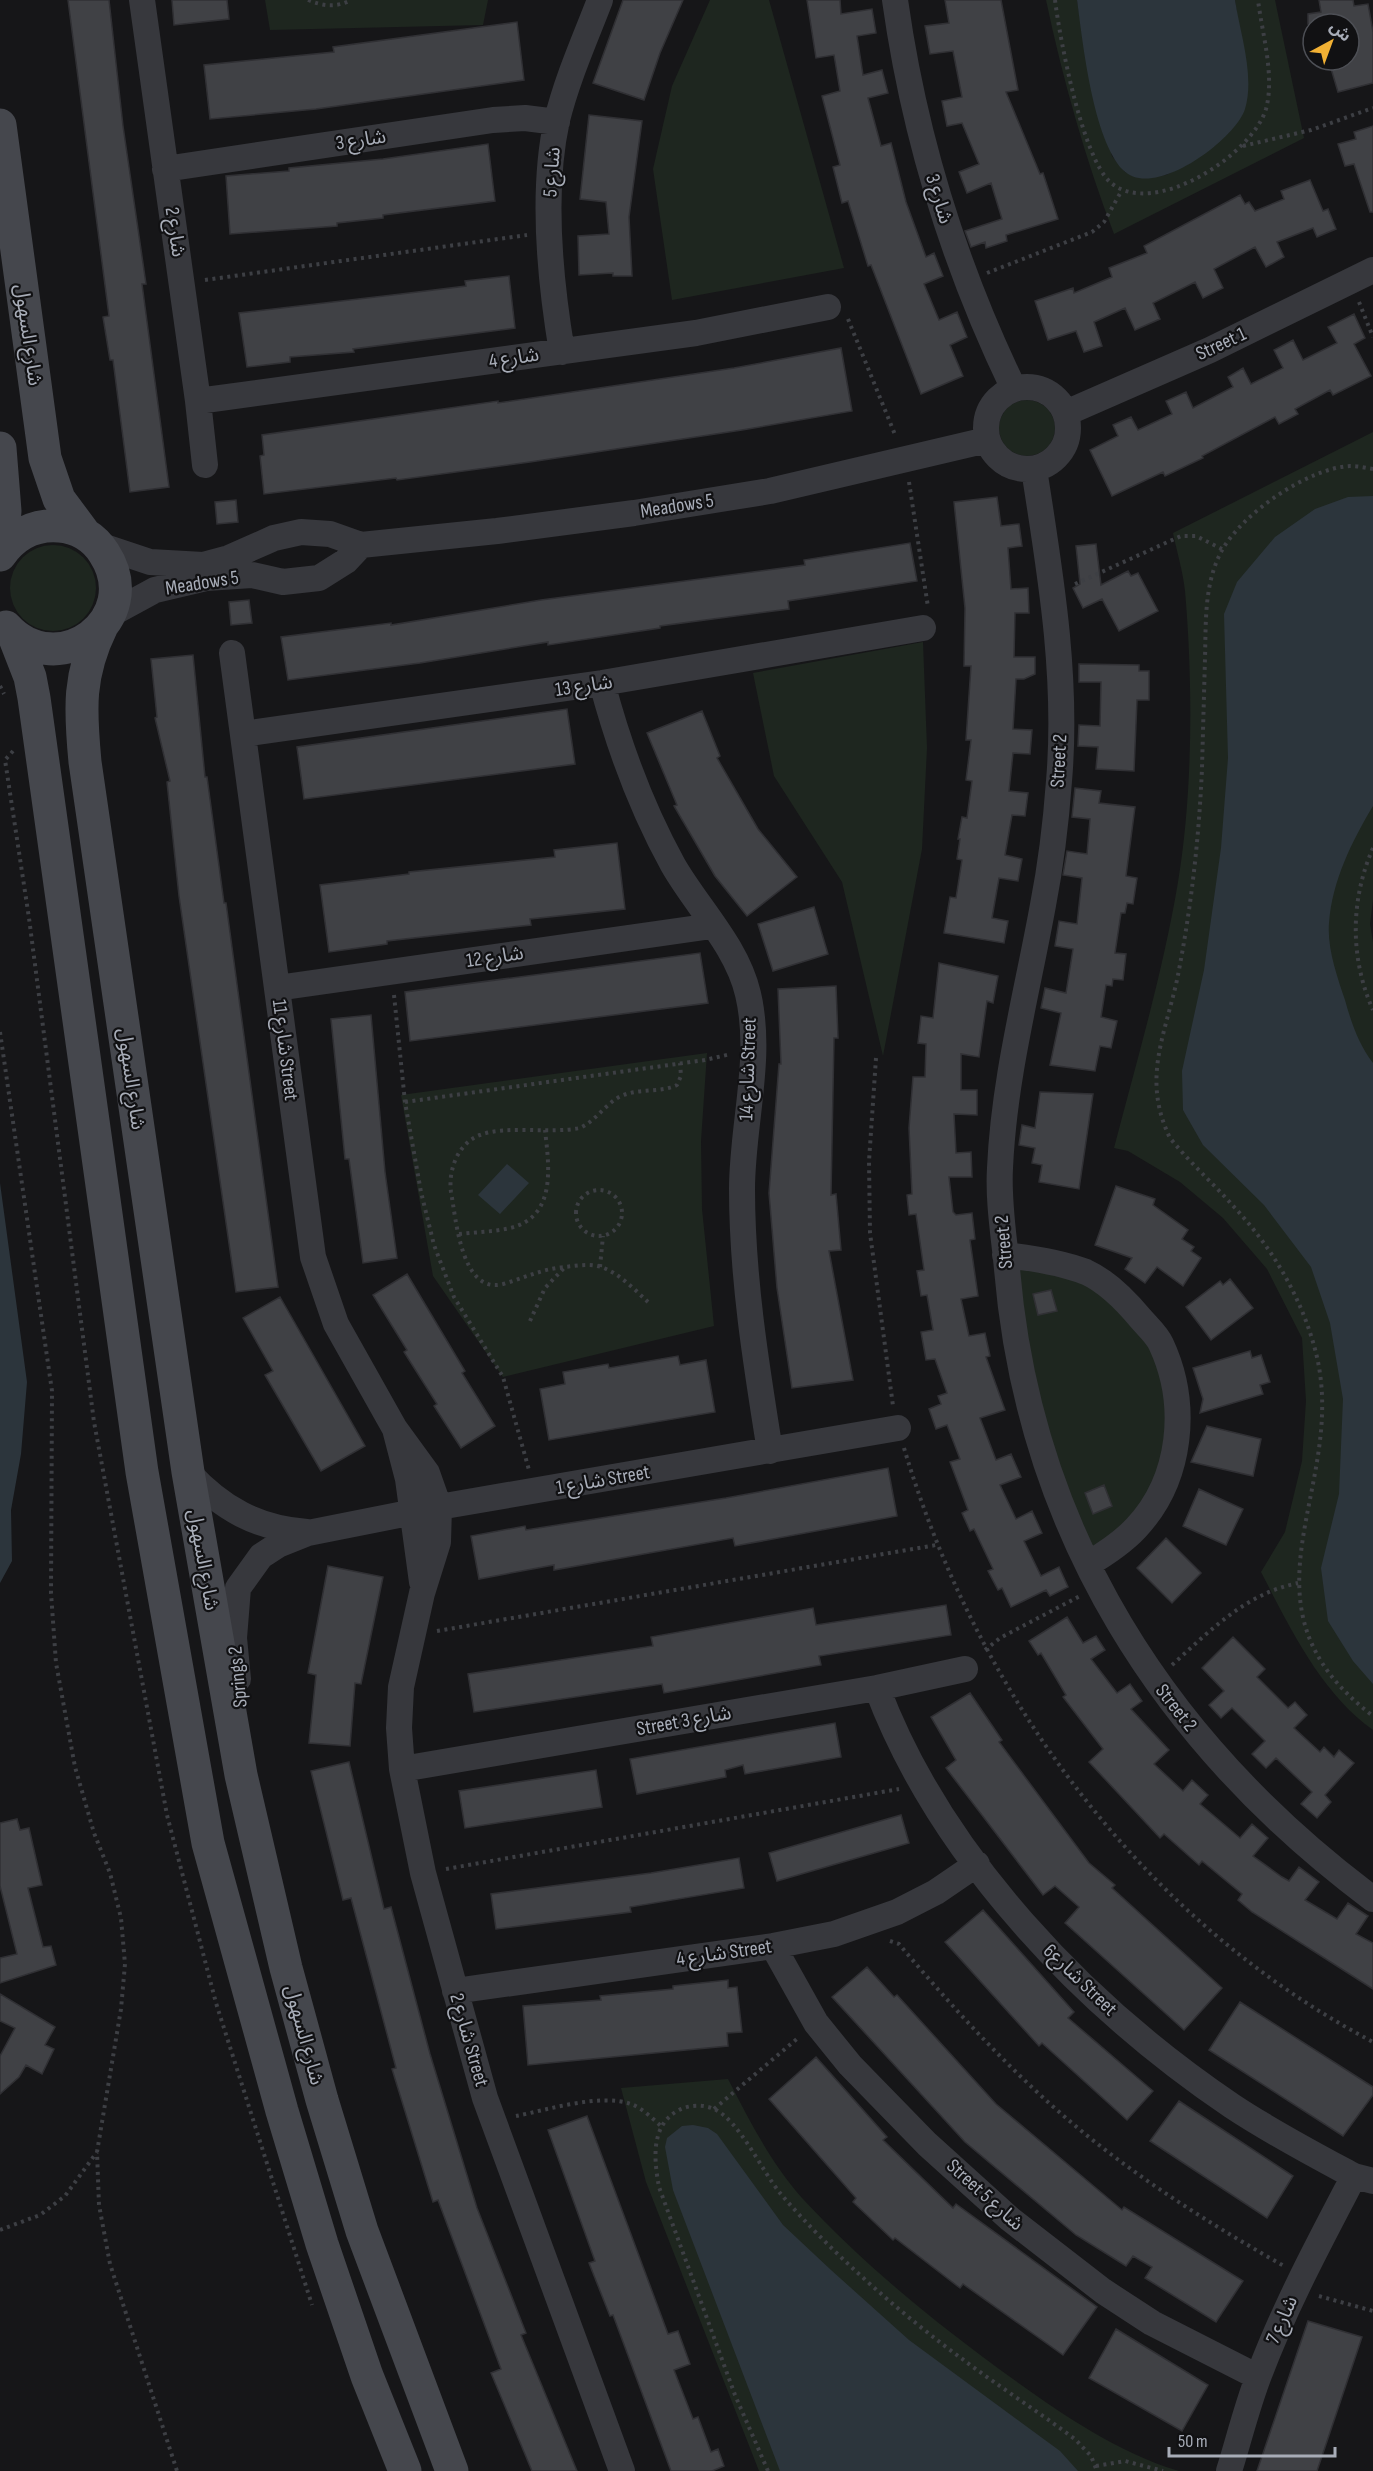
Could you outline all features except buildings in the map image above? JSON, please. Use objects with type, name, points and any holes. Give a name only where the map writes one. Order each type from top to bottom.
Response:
[{"type":"main road","name":"شارع السهول","points":[[0,125],[45,458],[59,499],[110,561],[115,579],[115,598],[86,666],[81,688],[80,710],[84,752],[188,1472],[241,1775],[286,1968],[322,2100],[362,2231],[452,2471]]},
{"type":"main road","points":[[0,448],[5,511],[0,554]]},
{"type":"main road","points":[[0,554],[13,539],[30,529],[48,525],[68,527],[92,540]]},
{"type":"main road","points":[[7,627],[31,645],[60,648],[88,639],[106,621]]},
{"type":"main road","points":[[7,627],[34,698],[142,1472],[208,1843],[282,2111],[322,2244],[367,2376],[405,2471]]},
{"type":"main road","points":[[191,1750],[210,1805],[222,1815],[237,1811],[240,1804],[241,1775]]},
{"type":"street","name":"شارع 2","points":[[142,0],[205,465]]},
{"type":"street","name":"شارع 5","points":[[562,352],[554,306],[549,232],[557,122],[567,86],[600,0]]},
{"type":"street","name":"شارع 3","points":[[894,0],[910,90],[927,161],[967,280],[1014,389]]},
{"type":"street","name":"شارع 3","points":[[165,169],[493,120],[525,118],[557,122]]},
{"type":"street","name":"Street 1","points":[[1066,413],[1210,350],[1362,276]]},
{"type":"street","name":"شارع 4","points":[[198,401],[696,333],[828,307]]},
{"type":"street","points":[[1029,387],[1044,391],[1057,400],[1066,413],[1068,425],[1063,449],[1046,465],[1034,469],[1019,469],[1005,463],[994,453],[987,440],[988,415],[1002,394],[1014,389],[1029,387]]},
{"type":"street","name":"Meadows 5","points":[[92,540],[150,562],[203,565],[230,558],[301,532],[330,534],[361,545],[634,513],[770,491],[987,440]]},
{"type":"street","name":"Street 2","points":[[1034,469],[1053,594],[1062,716],[1059,778],[1044,901],[1006,1093],[999,1172],[1010,1311],[1030,1411],[1063,1508],[1094,1575],[1155,1681],[1230,1773],[1267,1811],[1322,1860],[1373,1899]]},
{"type":"street","points":[[330,534],[337,568]]},
{"type":"street","points":[[262,545],[266,577]]},
{"type":"street","points":[[337,568],[361,545]]},
{"type":"street","name":"Meadows 5","points":[[106,621],[131,601],[180,583],[206,578],[266,577],[289,568],[316,565],[337,568]]},
{"type":"street","name":"شارع 13","points":[[243,734],[602,683],[923,628]]},
{"type":"street","name":"شارع 11 Street","points":[[232,653],[309,1234],[319,1280],[336,1324],[395,1429],[427,1473],[439,1507]]},
{"type":"street","name":"شارع 14 Street","points":[[602,683],[616,735],[642,802],[674,866],[740,969],[748,994],[752,1048],[742,1186],[743,1242],[750,1322],[770,1451]]},
{"type":"street","name":"شارع 12","points":[[277,988],[712,926]]},
{"type":"street","points":[[1005,1255],[1044,1260],[1088,1273],[1122,1297],[1160,1342],[1175,1382],[1179,1422],[1171,1466],[1155,1502],[1136,1528],[1113,1549],[1094,1575]]},
{"type":"street","name":"شارع 1 Street","points":[[298,1536],[439,1507],[898,1428]]},
{"type":"street","name":"شارع 11 Street","points":[[395,1429],[404,1462],[413,1512]]},
{"type":"street","points":[[188,1472],[208,1494],[232,1512],[259,1524],[298,1536]]},
{"type":"street","name":"شارع 2 Street","points":[[439,1507],[438,1542],[422,1593],[401,1687],[399,1728],[402,1769],[423,1874],[485,2098],[622,2471]]},
{"type":"street","name":"شارع 2 Street","points":[[413,1512],[422,1593]]},
{"type":"street","name":"Springs 2","points":[[235,1741],[240,1730],[242,1705],[235,1645],[238,1588],[252,1566],[269,1550],[298,1536]]},
{"type":"street","name":"Street شارع 3","points":[[402,1769],[877,1688],[965,1669]]},
{"type":"street","name":"شارع6 Street","points":[[877,1688],[904,1754],[921,1785],[977,1864],[1046,1948],[1125,2023],[1177,2067],[1233,2106],[1363,2179]]},
{"type":"street","name":"شارع 4 Street","points":[[455,1991],[773,1946],[834,1934],[897,1912],[936,1892],[977,1864]]},
{"type":"street","name":"Street شارع 5","points":[[773,1946],[816,2023],[887,2105],[1002,2212],[1056,2256],[1152,2323],[1258,2377]]},
{"type":"street","name":"شارع 7","points":[[1229,2471],[1258,2377],[1299,2282],[1363,2179]]},
{"type":"path","points":[[308,0],[334,6],[351,0]]},
{"type":"path","points":[[1055,0],[1065,59],[1086,134],[1102,173],[1122,190],[1149,195],[1167,190],[1207,172],[1243,146],[1260,123],[1269,94],[1258,0]]},
{"type":"path","points":[[1243,146],[1311,129],[1373,108]]},
{"type":"path","points":[[967,280],[1092,232],[1104,222],[1122,190]]},
{"type":"path","points":[[182,284],[549,232]]},
{"type":"path","points":[[1362,276],[1373,337]]},
{"type":"path","points":[[1373,469],[1350,466],[1327,471],[1302,482],[1258,510],[1222,549],[1214,567],[1207,605],[1201,777],[1194,865],[1180,962],[1155,1079],[1156,1099],[1170,1138],[1249,1224],[1285,1276],[1303,1314],[1316,1354],[1321,1396],[1320,1438],[1299,1551],[1298,1583],[1303,1618],[1315,1651],[1335,1681],[1373,1716]]},
{"type":"path","points":[[1053,594],[1181,536],[1196,536],[1222,549]]},
{"type":"path","points":[[1373,848],[1361,886],[1355,922],[1358,959],[1373,1010]]},
{"type":"path","points":[[391,971],[405,1102],[421,1192],[434,1245],[454,1297],[503,1377],[535,1491]]},
{"type":"path","points":[[0,1032],[52,1391],[51,1593],[56,1664],[75,1767],[94,1833],[110,1873],[121,1918],[125,1964],[121,2009],[97,2152],[99,2205],[110,2264],[177,2471]]},
{"type":"path","points":[[405,1102],[680,1063],[752,1048]]},
{"type":"path","points":[[876,1058],[869,1161],[870,1233],[890,1390],[898,1428],[936,1545],[986,1649],[1025,1716],[1080,1794],[1153,1877],[1248,1962],[1288,1992],[1373,2042]]},
{"type":"path","points":[[648,1302],[621,1278],[600,1267],[566,1266],[535,1272],[502,1285],[490,1284],[479,1279],[470,1270],[459,1234],[451,1188],[454,1162],[460,1151],[480,1135],[580,1128],[620,1097],[632,1092],[676,1085],[681,1077],[680,1063]]},
{"type":"path","points":[[459,1234],[512,1228],[535,1214],[546,1196],[550,1176],[545,1130]]},
{"type":"path","points":[[596,1189],[614,1194],[622,1210],[618,1227],[603,1236],[585,1232],[576,1217],[580,1199],[596,1189]]},
{"type":"path","points":[[600,1267],[603,1236]]},
{"type":"path","points":[[530,1321],[545,1288],[566,1266]]},
{"type":"path","points":[[412,1635],[936,1545]]},
{"type":"path","points":[[965,1669],[974,1664],[986,1649],[1000,1638],[1094,1575]]},
{"type":"path","points":[[1155,1681],[1236,1609],[1266,1592],[1298,1583]]},
{"type":"path","points":[[423,1874],[921,1785]]},
{"type":"path","points":[[880,1944],[891,1940],[899,1944],[1009,2065],[1058,2111],[1110,2154],[1299,2282],[1373,2311]]},
{"type":"path","points":[[714,2109],[816,2023]]},
{"type":"path","points":[[510,2116],[599,2101],[616,2102],[633,2105],[661,2126]]},
{"type":"path","points":[[768,2471],[735,2395],[664,2202],[655,2156],[661,2126],[671,2114],[684,2107],[699,2105],[714,2109],[738,2130],[755,2160],[783,2197],[875,2286],[963,2360],[1076,2439],[1096,2468],[1125,2461],[1163,2471]]},
{"type":"path","points":[[0,2230],[40,2215],[65,2196],[97,2152]]},
{"type":"shaded area","points":[[265,0],[488,0],[483,25],[270,30]]},
{"type":"shaded area","points":[[710,0],[769,0],[844,268],[672,300],[653,169],[672,86]]},
{"type":"shaded area","points":[[1046,0],[1077,0],[1084,45],[1112,156],[1125,172],[1136,177],[1166,175],[1190,163],[1216,144],[1247,91],[1235,0],[1275,0],[1304,138],[1114,234],[1075,118]]},
{"type":"shaded area","points":[[1077,0],[1235,0],[1248,69],[1248,96],[1245,109],[1238,122],[1210,150],[1192,163],[1172,172],[1153,178],[1136,178],[1123,170],[1104,137],[1097,114],[1086,65]]},
{"type":"shaded area","points":[[1027,400],[1047,408],[1055,428],[1047,448],[1027,456],[1007,448],[999,428],[1007,408]]},
{"type":"shaded area","points":[[1373,432],[1373,900],[1370,924],[1373,942],[1373,1730],[1354,1715],[1322,1679],[1295,1637],[1261,1572],[1285,1532],[1302,1461],[1306,1401],[1302,1338],[1267,1269],[1223,1218],[1180,1182],[1128,1151],[1114,1148],[1165,949],[1178,882],[1187,811],[1190,737],[1188,626],[1185,591],[1173,533]]},
{"type":"shaded area","points":[[1373,496],[1373,806],[1344,862],[1334,892],[1329,933],[1333,962],[1350,1017],[1373,1063],[1373,1684],[1353,1661],[1328,1621],[1321,1568],[1339,1494],[1343,1399],[1330,1323],[1311,1267],[1264,1205],[1203,1145],[1183,1110],[1182,1071],[1204,970],[1221,848],[1228,758],[1224,614],[1237,582],[1275,537],[1315,509],[1348,497]]},
{"type":"shaded area","points":[[53,545],[70,548],[84,557],[93,571],[96,588],[93,605],[84,619],[70,628],[53,631],[36,628],[22,619],[13,605],[10,588],[13,571],[22,557],[36,548]]},
{"type":"shaded area","points":[[923,642],[927,748],[922,849],[883,1056],[842,882],[774,776],[753,673]]},
{"type":"shaded area","points":[[707,1053],[701,1141],[702,1209],[714,1326],[503,1377],[433,1276],[401,1095]]},
{"type":"shaded area","points":[[507,1164],[529,1183],[500,1214],[478,1195]]},
{"type":"shaded area","points":[[0,1183],[27,1382],[21,1454],[11,1510],[12,1561],[0,1583]]},
{"type":"shaded area","points":[[1005,1255],[1122,1297],[1175,1382],[1155,1502],[1088,1564],[1063,1508]]},
{"type":"shaded area","points":[[728,2079],[761,2141],[791,2185],[826,2223],[903,2294],[1013,2379],[1092,2432],[1134,2454],[1179,2471],[759,2471],[646,2182],[621,2088]]},
{"type":"shaded area","points":[[693,2125],[708,2128],[717,2134],[783,2225],[831,2270],[909,2340],[1060,2451],[1078,2471],[780,2471],[673,2190],[665,2147],[667,2138],[682,2126]]}]
